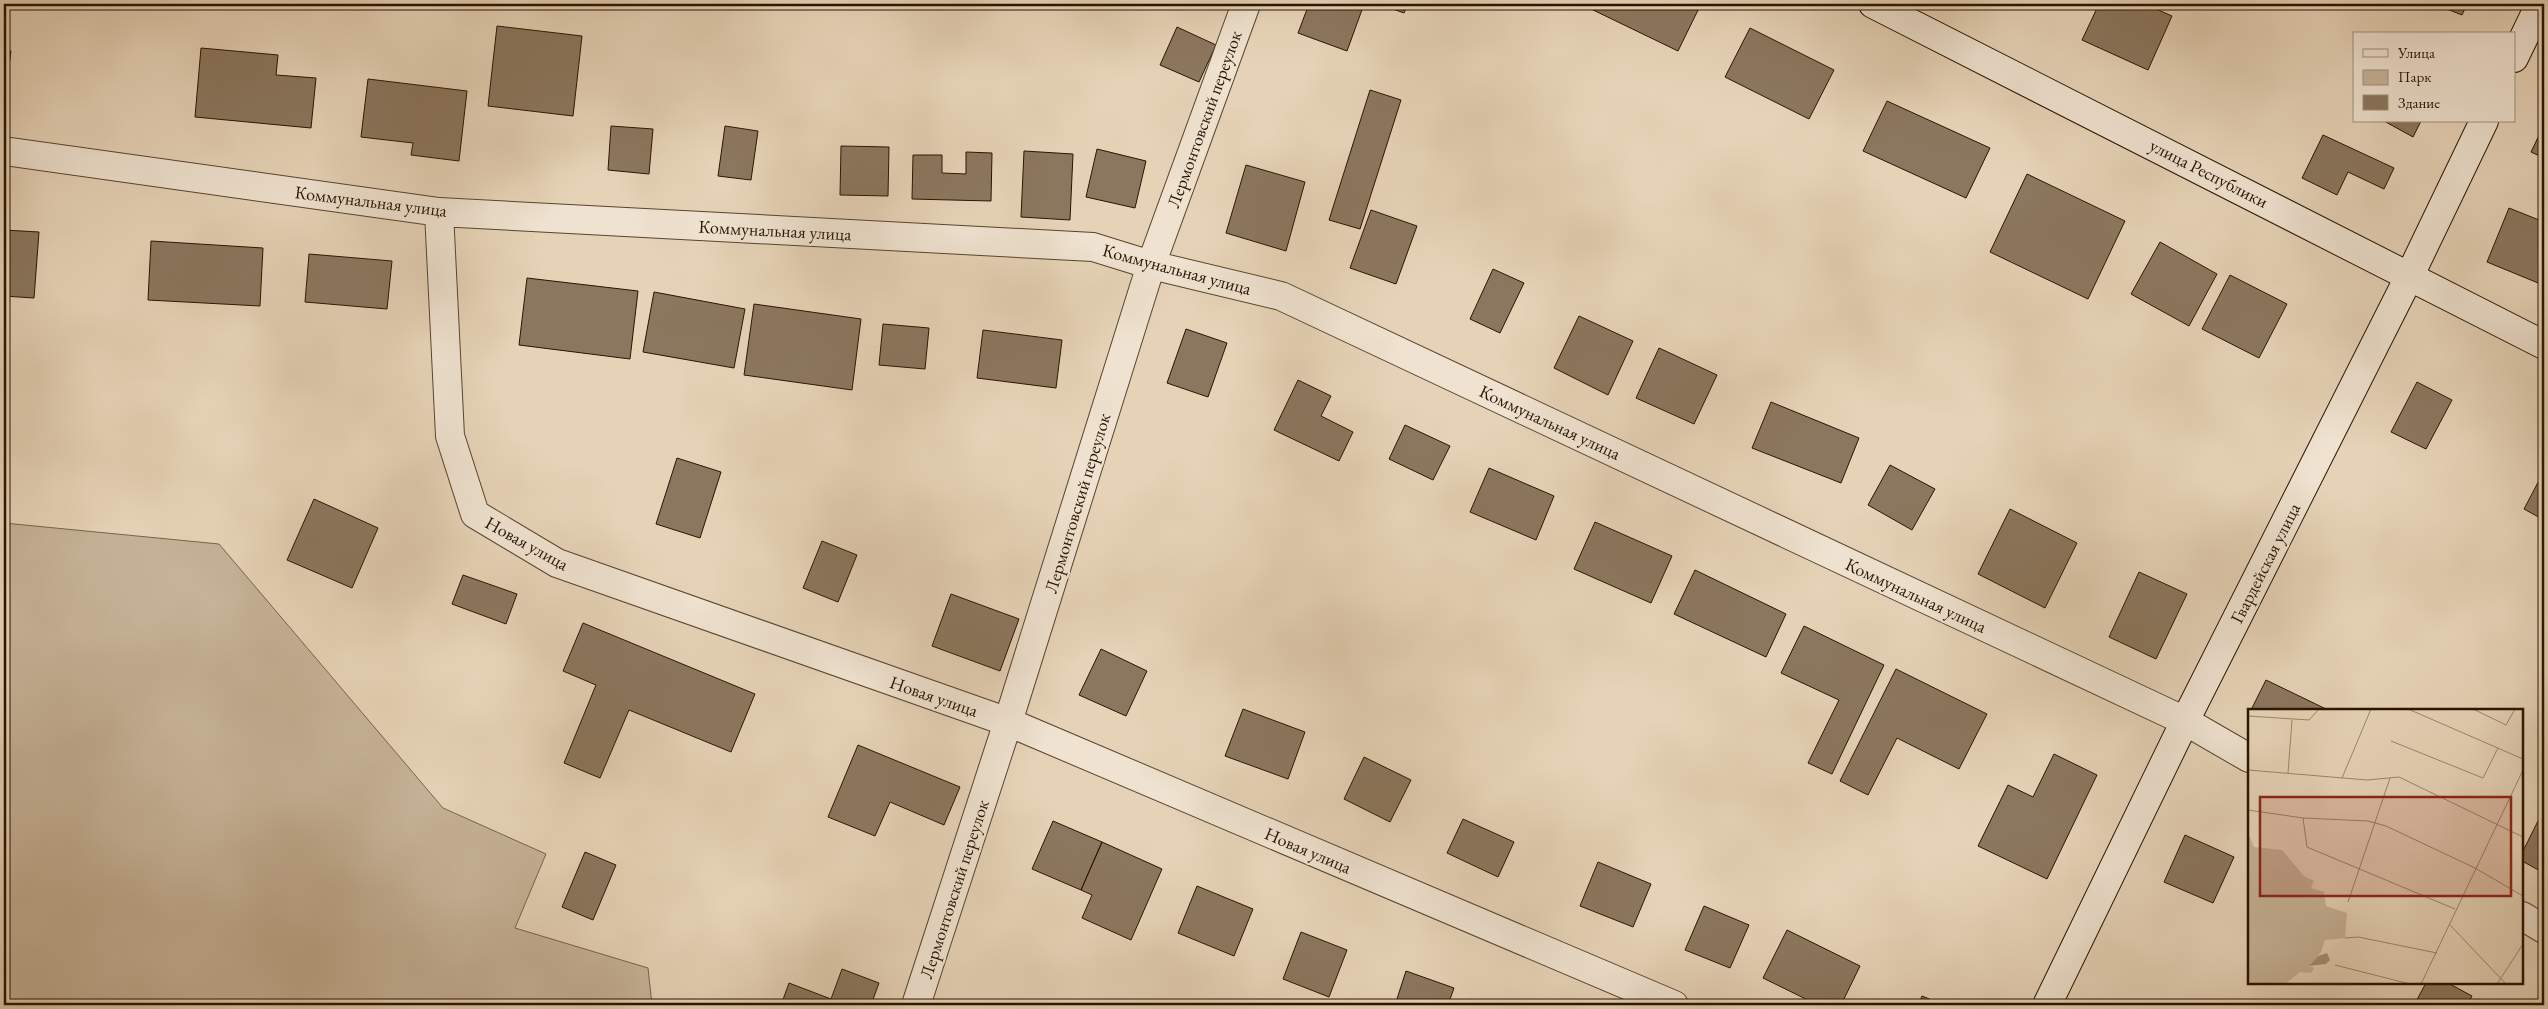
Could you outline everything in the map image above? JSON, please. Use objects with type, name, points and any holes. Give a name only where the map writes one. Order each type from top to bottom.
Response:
[{"type":"street","name":"Лермонтовский переулок","points":[[916,1005],[1008,722],[1151,265],[1246,4]]},
{"type":"street","name":"улица Республики","points":[[1873,4],[2544,344]]},
{"type":"street","points":[[2516,54],[2540,4]]},
{"type":"street","name":"Гвардейская улица","points":[[2047,1005],[2185,721],[2410,275],[2484,122]]},
{"type":"street","name":"Коммунальная улица","points":[[4,150],[438,212],[1093,247],[1151,265],[1281,296],[2185,721],[2248,757]]},
{"type":"street","name":"Новая улица","points":[[438,212],[450,436],[475,514],[557,563],[1008,722],[1674,1005]]},
{"type":"street","points":[[2523,917],[2544,929]]},
{"type":"green space","points":[[4,523],[219,544],[443,808],[546,854],[515,928],[648,968],[652,1005],[4,1005]]},
{"type":"building","points":[[1309,4],[1354,4],[1363,7],[1347,51],[1298,33]]},
{"type":"building","points":[[1379,4],[1408,4],[1404,13]]},
{"type":"building","points":[[1591,4],[1701,4],[1678,51],[1589,8]]},
{"type":"building","points":[[2099,4],[2145,4],[2172,16],[2148,70],[2082,40]]},
{"type":"building","points":[[2434,4],[2467,4],[2462,15]]},
{"type":"building","points":[[497,26],[582,36],[573,116],[488,106]]},
{"type":"building","points":[[1177,27],[1216,45],[1199,82],[1160,65]]},
{"type":"building","points":[[1750,28],[1834,70],[1809,119],[1725,77]]},
{"type":"building","points":[[201,48],[278,55],[276,75],[316,78],[311,128],[195,117]]},
{"type":"building","points":[[4,51],[11,51],[5,96],[4,96]]},
{"type":"building","points":[[368,79],[467,91],[459,161],[411,155],[413,143],[361,137]]},
{"type":"building","points":[[1370,90],[1401,100],[1360,229],[1329,220]]},
{"type":"building","points":[[1887,101],[1990,148],[1966,198],[1863,151]]},
{"type":"building","points":[[2386,122],[2420,122],[2413,137]]},
{"type":"building","points":[[2544,125],[2544,158],[2531,152]]},
{"type":"building","points":[[611,126],[653,129],[649,174],[608,170]]},
{"type":"building","points":[[725,126],[758,131],[751,180],[718,176]]},
{"type":"building","points":[[2323,135],[2394,168],[2384,189],[2348,172],[2337,195],[2302,178]]},
{"type":"building","points":[[841,146],[889,147],[888,196],[840,195]]},
{"type":"building","points":[[1097,149],[1146,161],[1135,208],[1086,197]]},
{"type":"building","points":[[1024,151],[1073,154],[1070,220],[1021,217]]},
{"type":"building","points":[[966,152],[992,153],[991,201],[912,199],[913,155],[942,155],[942,173],[966,174]]},
{"type":"building","points":[[1246,165],[1305,182],[1286,251],[1226,233]]},
{"type":"building","points":[[2027,174],[2125,221],[2088,299],[1990,252]]},
{"type":"building","points":[[2509,208],[2544,222],[2543,285],[2487,262]]},
{"type":"building","points":[[1371,210],[1417,226],[1396,284],[1350,268]]},
{"type":"building","points":[[4,230],[39,232],[34,298],[4,296]]},
{"type":"building","points":[[151,241],[263,248],[260,306],[148,300]]},
{"type":"building","points":[[2160,242],[2217,274],[2189,326],[2131,294]]},
{"type":"building","points":[[309,254],[392,261],[387,309],[305,302]]},
{"type":"building","points":[[1493,269],[1524,283],[1500,333],[1470,319]]},
{"type":"building","points":[[2230,275],[2287,304],[2259,358],[2202,329]]},
{"type":"building","points":[[527,278],[638,291],[630,359],[519,345]]},
{"type":"building","points":[[654,292],[745,309],[734,368],[643,352]]},
{"type":"building","points":[[754,304],[861,319],[852,390],[744,375]]},
{"type":"building","points":[[1579,316],[1633,341],[1608,395],[1554,368]]},
{"type":"building","points":[[883,324],[929,328],[925,369],[879,365]]},
{"type":"building","points":[[1186,329],[1227,343],[1208,397],[1167,383]]},
{"type":"building","points":[[983,330],[1062,340],[1056,388],[977,378]]},
{"type":"building","points":[[1659,348],[1717,375],[1694,424],[1636,398]]},
{"type":"building","points":[[1298,380],[1331,396],[1321,416],[1353,432],[1339,461],[1274,430]]},
{"type":"building","points":[[2417,382],[2452,400],[2426,449],[2391,432]]},
{"type":"building","points":[[1771,402],[1859,438],[1841,483],[1752,448]]},
{"type":"building","points":[[1405,425],[1450,446],[1433,480],[1389,459]]},
{"type":"building","points":[[677,458],[721,472],[700,538],[656,524]]},
{"type":"building","points":[[1890,465],[1935,489],[1912,530],[1868,505]]},
{"type":"building","points":[[1489,468],[1554,496],[1536,540],[1470,512]]},
{"type":"building","points":[[2544,471],[2544,520],[2524,509]]},
{"type":"building","points":[[314,499],[378,528],[352,588],[287,560]]},
{"type":"building","points":[[2010,509],[2077,543],[2045,608],[1978,574]]},
{"type":"building","points":[[1595,522],[1672,556],[1651,603],[1574,569]]},
{"type":"building","points":[[822,541],[857,555],[838,602],[803,588]]},
{"type":"building","points":[[1695,570],[1786,614],[1766,657],[1674,614]]},
{"type":"building","points":[[2139,572],[2187,594],[2156,659],[2109,637]]},
{"type":"building","points":[[463,575],[517,594],[506,624],[452,604]]},
{"type":"building","points":[[951,594],[1019,619],[1000,671],[932,646]]},
{"type":"building","points":[[583,623],[755,694],[731,752],[629,710],[600,778],[564,763],[596,685],[563,671]]},
{"type":"building","points":[[1804,626],[1884,665],[1832,774],[1808,763],[1839,700],[1781,673]]},
{"type":"building","points":[[1101,649],[1147,671],[1126,716],[1079,695]]},
{"type":"building","points":[[1896,669],[1987,714],[1959,769],[1897,738],[1868,795],[1840,781]]},
{"type":"building","points":[[2266,680],[2326,709],[2252,709]]},
{"type":"building","points":[[1243,709],[1305,732],[1288,779],[1225,756]]},
{"type":"building","points":[[858,745],[960,787],[944,825],[890,802],[875,836],[828,817]]},
{"type":"building","points":[[2054,754],[2097,775],[2047,879],[1978,846],[2008,785],[2033,797]]},
{"type":"building","points":[[1364,757],[1411,780],[1390,822],[1344,799]]},
{"type":"building","points":[[2541,815],[2544,817],[2544,873],[2523,862],[2523,851]]},
{"type":"building","points":[[1463,819],[1514,842],[1498,877],[1447,853]]},
{"type":"building","points":[[1053,821],[1102,842],[1081,890],[1032,869]]},
{"type":"building","points":[[2185,835],[2234,857],[2213,903],[2164,882]]},
{"type":"building","points":[[1102,842],[1162,869],[1131,940],[1082,918],[1092,895],[1081,890]]},
{"type":"building","points":[[585,852],[616,865],[593,920],[562,907]]},
{"type":"building","points":[[1598,862],[1651,884],[1633,927],[1580,906]]},
{"type":"building","points":[[1197,886],[1253,909],[1234,956],[1178,933]]},
{"type":"building","points":[[1704,906],[1749,925],[1730,968],[1685,950]]},
{"type":"building","points":[[1787,930],[1860,966],[1841,1005],[1818,1005],[1763,978]]},
{"type":"building","points":[[1301,932],[1347,950],[1329,997],[1283,979]]},
{"type":"building","points":[[842,969],[879,983],[871,1005],[781,1005],[789,983],[831,999]]},
{"type":"building","points":[[1406,971],[1454,988],[1448,1005],[1395,1005]]},
{"type":"building","points":[[2425,984],[2450,984],[2472,996],[2467,1005],[2414,1005]]},
{"type":"building","points":[[1922,996],[1944,1005],[1918,1005]]},
{"type":"building","points":[[1471,999],[1484,1005],[1469,1005]]}]
